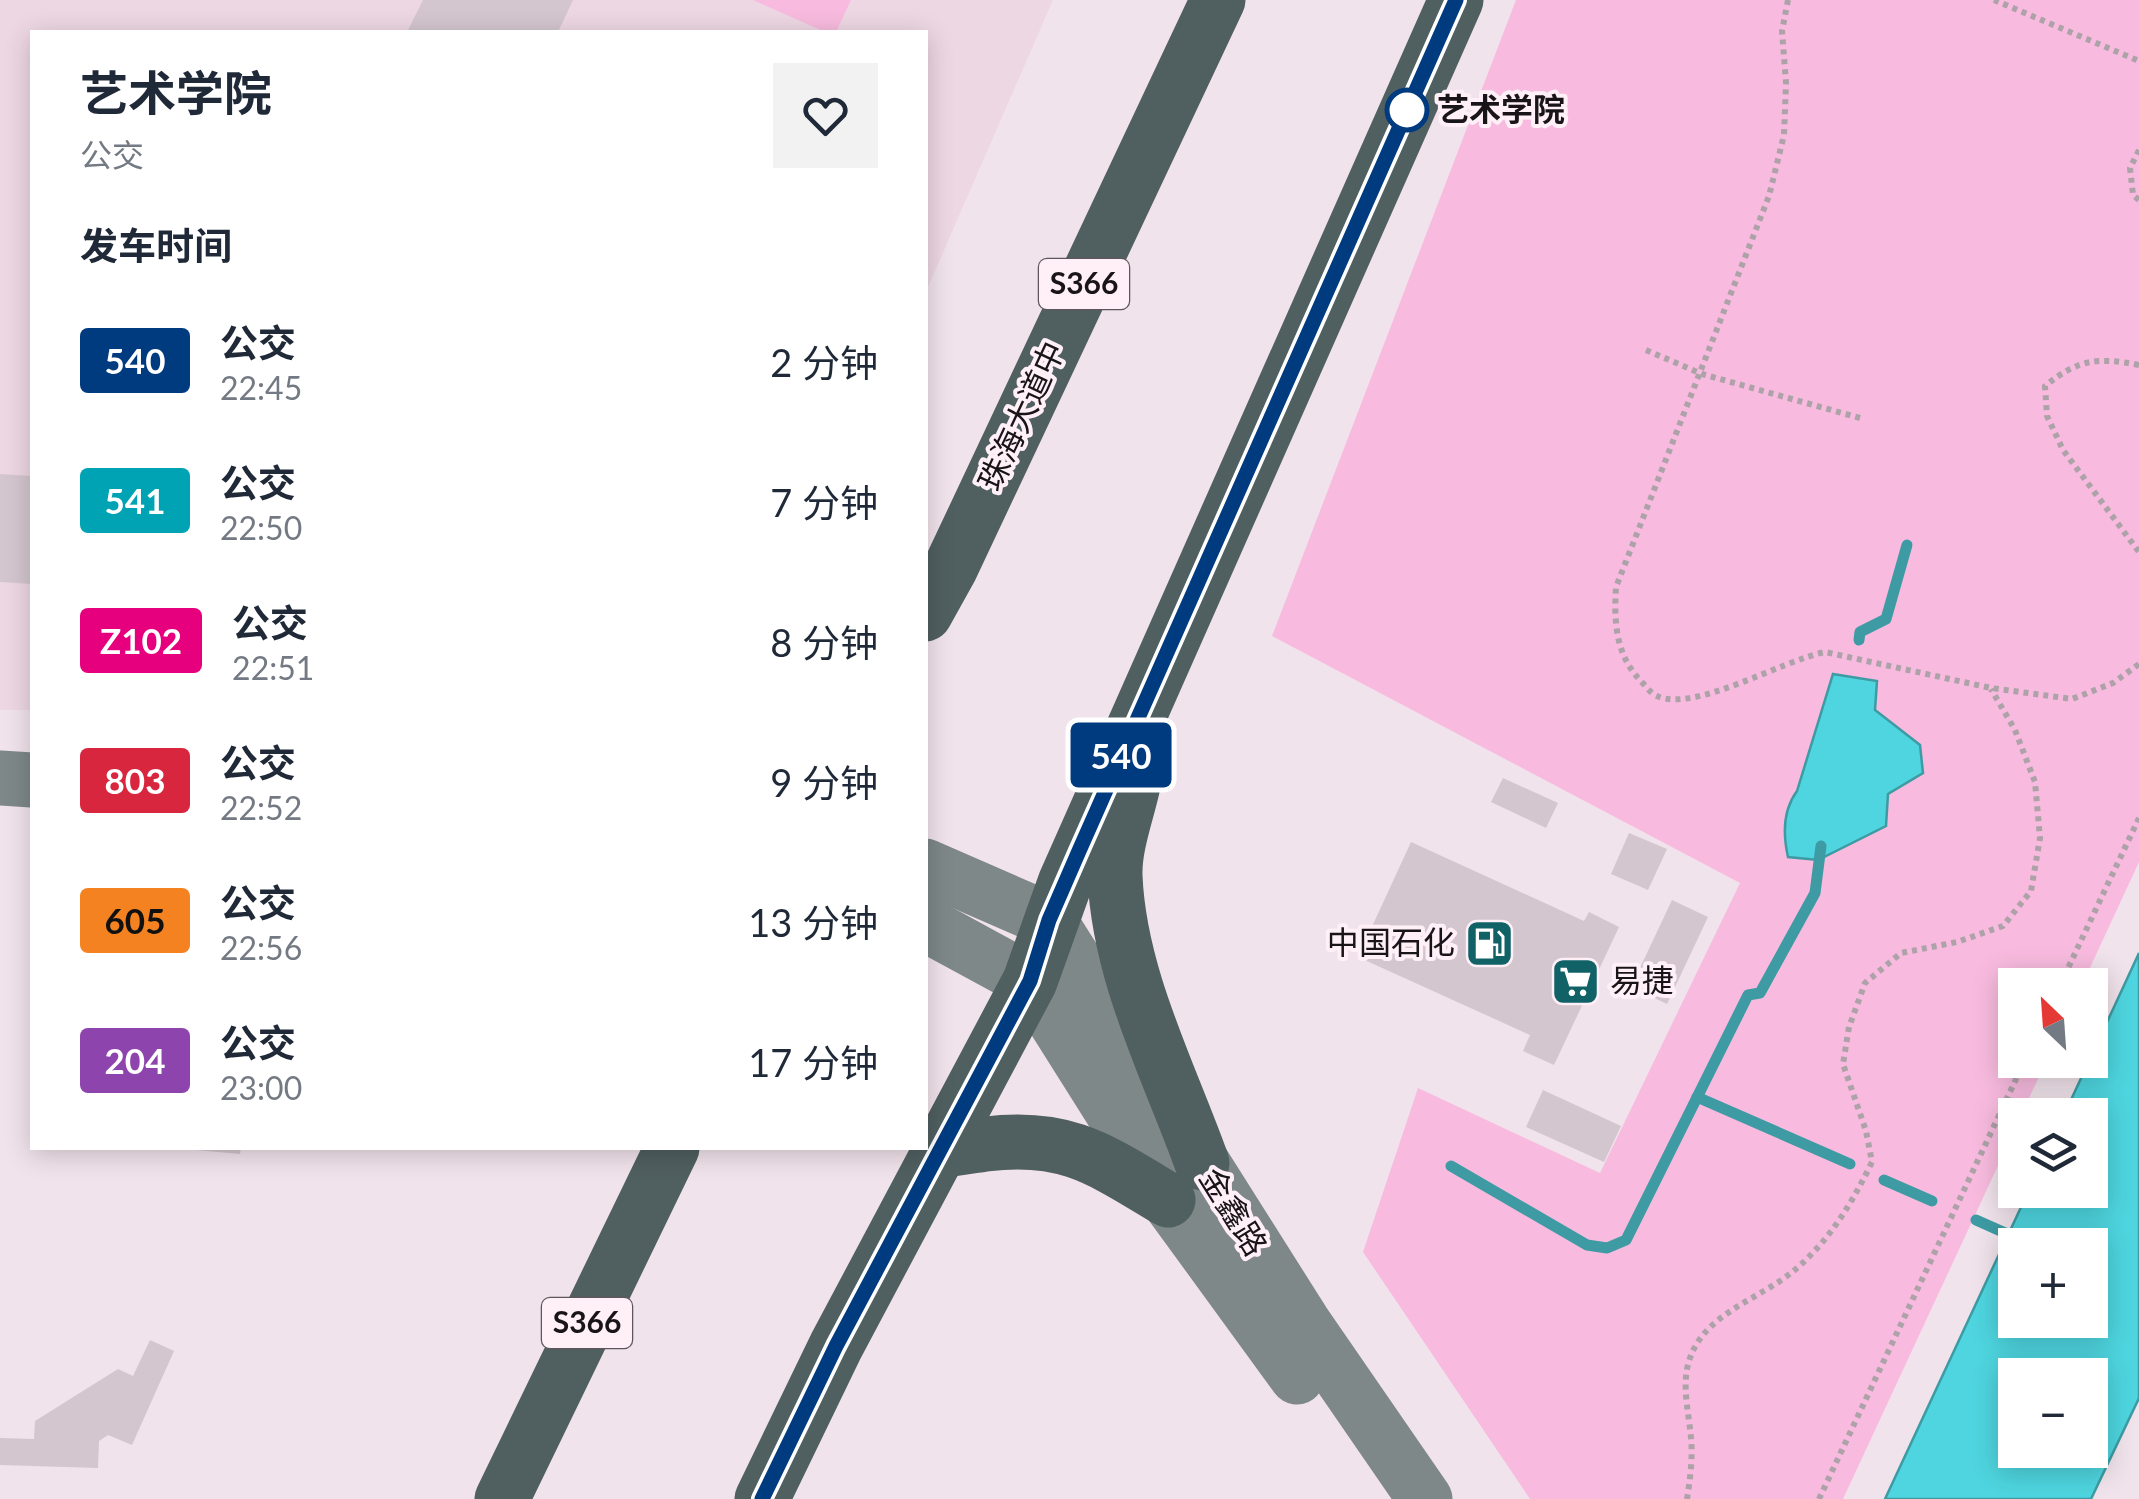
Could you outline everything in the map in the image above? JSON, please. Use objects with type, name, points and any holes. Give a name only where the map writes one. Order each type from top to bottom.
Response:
[{"type":"highway","name":"珠海大道中","points":[[933,596],[1218,0]]},
{"type":"highway","points":[[762,1499],[836,1346],[1030,981],[1049,920],[1456,0]]},
{"type":"highway","points":[[939,1153],[1008,1142],[1058,1144],[1185,1182],[1127,951],[1115,874],[1162,660]]},
{"type":"highway","name":"S366","points":[[502,1499],[671,1150]]},
{"type":"street","points":[[0,778],[30,780]]},
{"type":"street","points":[[0,815],[30,816]]},
{"type":"street","points":[[928,867],[1049,920]]},
{"type":"street","name":"金鑫路","points":[[1049,920],[1274,1344],[1381,1499]]},
{"type":"street","points":[[928,926],[1030,981]]},
{"type":"street","name":"金鑫路","points":[[1030,981],[1185,1182],[1302,1322],[1424,1499]]},
{"type":"path","points":[[1788,0],[1782,31],[1784,135],[1769,196],[1616,586],[1614,618],[1620,650],[1635,675],[1656,696],[1692,699],[1804,656],[1825,652],[1991,688],[2072,699],[2113,684],[2139,664]]},
{"type":"path","points":[[1994,0],[2139,61]]},
{"type":"path","points":[[2139,150],[2130,168],[2133,195],[2139,200]]},
{"type":"path","points":[[1646,350],[1702,374],[1860,418]]},
{"type":"path","points":[[2139,365],[2105,359],[2068,367],[2046,386],[2046,416],[2063,450],[2139,552]]},
{"type":"path","points":[[1687,1499],[1692,1441],[1686,1405],[1688,1368],[1702,1333],[1794,1271],[1832,1233],[1872,1162],[1866,1131],[1842,1064],[1848,1026],[1865,984],[1901,954],[1957,942],[2004,926],[2031,891],[2040,838],[2035,782],[2015,730],[1991,688]]},
{"type":"path","points":[[2068,968],[2139,818]]},
{"type":"path","points":[[1819,1499],[2017,1078]]},
{"type":"shaded area","points":[[0,0],[1053,0],[928,287],[928,30],[30,30],[30,710],[0,710]]},
{"type":"shaded area","points":[[753,0],[851,0],[837,30],[820,30]]},
{"type":"shaded area","points":[[1516,0],[2139,0],[2139,862],[2090,968],[1998,968],[1998,1078],[2038,1078],[2029,1098],[1998,1098],[1998,1166],[1843,1499],[1530,1499],[1363,1252],[1418,1088],[1600,1173],[1740,883],[1272,636]]},
{"type":"water","points":[[1833,674],[1877,681],[1875,710],[1920,745],[1923,773],[1888,794],[1886,826],[1818,860],[1788,857],[1787,814]]},
{"type":"water","points":[[2139,953],[2139,1398],[2108,1463],[2108,1358],[1998,1358],[1998,1468],[2106,1468],[2091,1499],[1885,1499],[1998,1257],[1998,1338],[2108,1338],[2108,1228],[2011,1228],[2021,1208],[2108,1208],[2108,1098],[2072,1098],[2081,1078],[2108,1078],[2108,1020]]},
{"type":"building","points":[[423,0],[573,0],[559,30],[408,30]]},
{"type":"building","points":[[0,474],[30,476],[30,584],[0,582]]},
{"type":"building","points":[[1503,778],[1558,803],[1546,828],[1491,802]]},
{"type":"building","points":[[1629,833],[1667,849],[1648,890],[1611,874]]},
{"type":"building","points":[[1411,842],[1584,921],[1589,912],[1619,927],[1554,1065],[1523,1051],[1530,1035],[1358,957]]},
{"type":"building","points":[[1672,900],[1708,917],[1667,1004],[1631,987]]},
{"type":"building","points":[[1543,1090],[1621,1126],[1604,1162],[1526,1127]]},
{"type":"building","points":[[196,1150],[241,1150],[240,1154]]},
{"type":"building","points":[[150,1340],[174,1351],[132,1445],[108,1435],[99,1441],[98,1468],[0,1465],[0,1438],[34,1439],[35,1421],[118,1369],[133,1376]]},
{"type":"waterway","points":[[1859,640],[1860,632],[1886,619],[1907,545]]},
{"type":"waterway","points":[[1451,1166],[1587,1245],[1607,1248],[1626,1240],[1748,995],[1760,993],[1815,893],[1821,846]]},
{"type":"waterway","points":[[1697,1097],[1850,1164]]},
{"type":"waterway","points":[[1884,1180],[1932,1201]]},
{"type":"waterway","points":[[1976,1220],[1998,1230]]},
{"type":"bus line","name":"540","points":[[762,1499],[836,1346],[1030,981],[1049,920],[1456,0]]},
{"type":"place","name":"艺术学院","points":[[1407,110]]},
{"type":"place","name":"中国石化","points":[[1490,943]]},
{"type":"place","name":"易捷","points":[[1575,981]]}]
